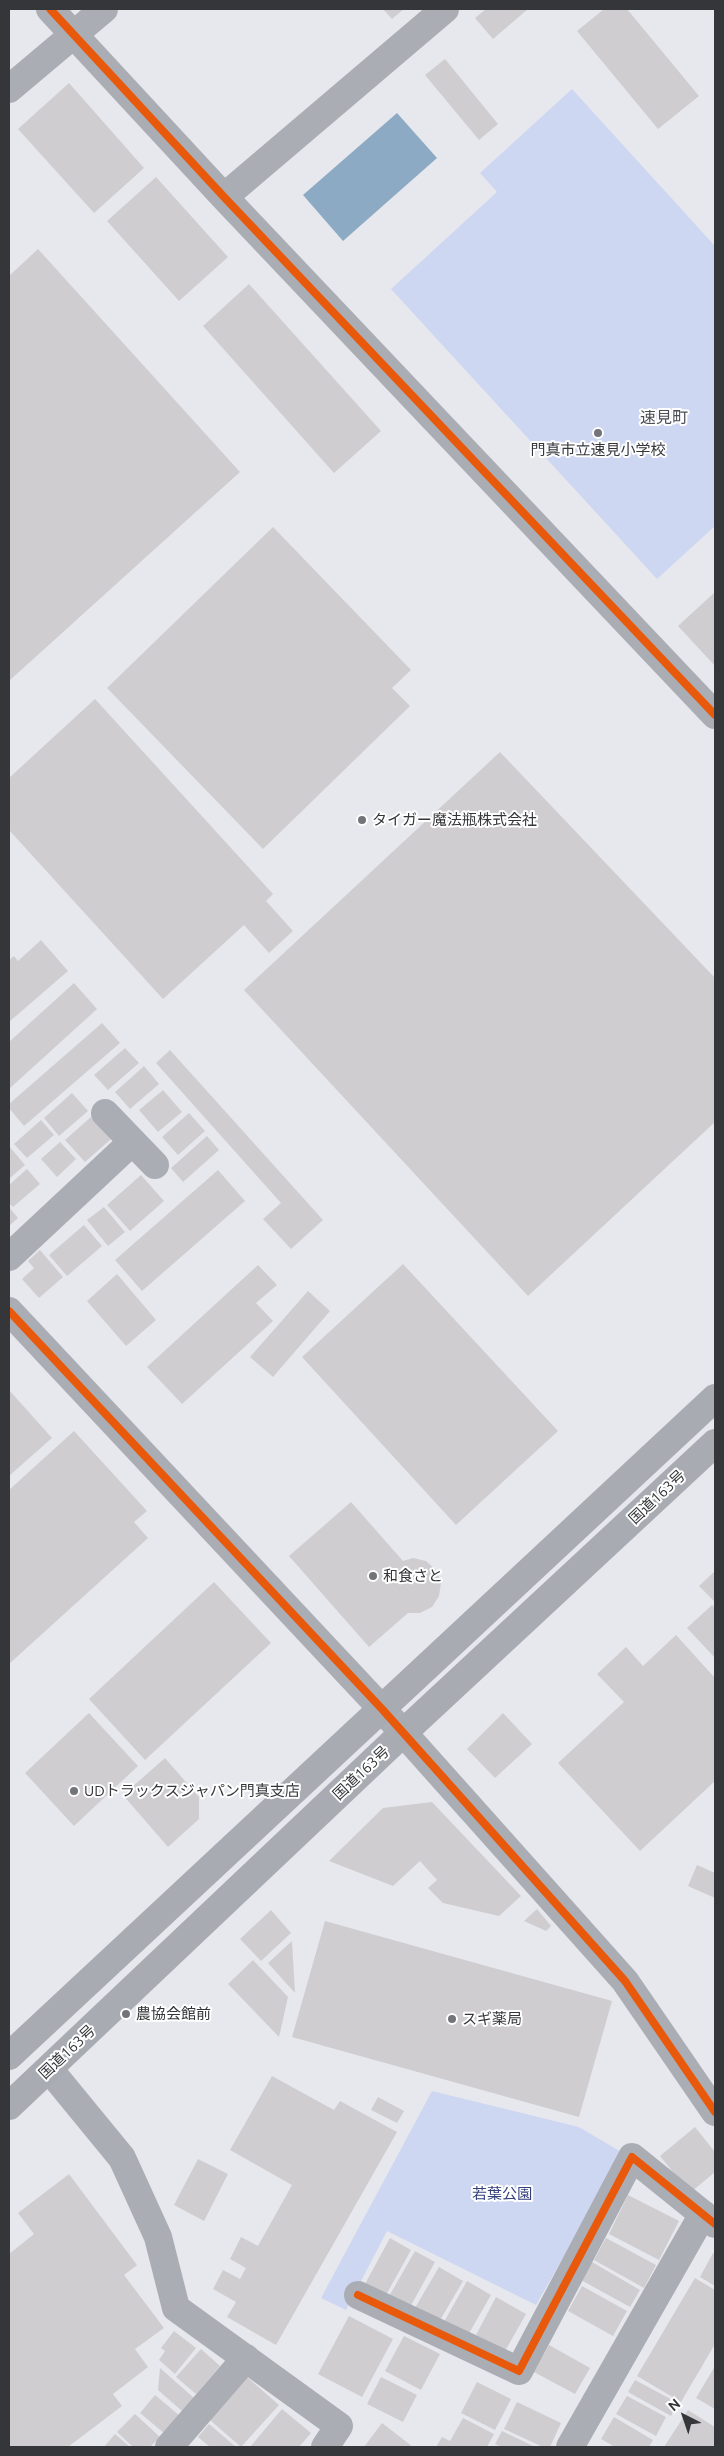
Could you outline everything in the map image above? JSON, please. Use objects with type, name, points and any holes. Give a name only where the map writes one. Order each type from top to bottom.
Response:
[{"type":"highway","points":[[9,2056],[715,1398]]},
{"type":"highway","name":"国道163号","points":[[9,2106],[403,1733],[715,1443]]},
{"type":"street","points":[[50,9],[224,197],[714,712]]},
{"type":"street","points":[[9,89],[104,9]]},
{"type":"street","points":[[224,197],[445,9]]},
{"type":"street","points":[[105,1113],[155,1165]]},
{"type":"street","points":[[9,1257],[132,1142]]},
{"type":"street","points":[[9,1311],[382,1709],[625,1981],[715,2112]]},
{"type":"street","points":[[49,2069],[122,2158],[158,2237],[176,2308],[340,2426],[324,2447]]},
{"type":"street","points":[[358,2295],[519,2371],[632,2156],[709,2219],[570,2447]]},
{"type":"street","points":[[169,2447],[246,2358]]},
{"type":"green space","points":[[572,89],[715,246],[715,526],[657,579],[391,289],[497,192],[480,173]]},
{"type":"green space","name":"若葉公園","points":[[432,2091],[579,2127],[623,2153],[536,2305],[387,2231],[346,2310],[321,2298]]},
{"type":"shaded area","points":[[397,113],[437,158],[343,241],[303,195]]},
{"type":"building","points":[[383,9],[404,9],[392,19]]},
{"type":"building","points":[[486,9],[528,9],[493,39],[475,18]]},
{"type":"building","points":[[604,9],[627,9],[699,96],[658,129],[577,31]]},
{"type":"building","points":[[445,59],[498,124],[479,140],[425,75]]},
{"type":"building","points":[[69,83],[144,168],[94,213],[18,129]]},
{"type":"building","points":[[156,177],[228,257],[179,301],[107,221]]},
{"type":"building","points":[[38,249],[240,472],[9,681],[9,276]]},
{"type":"building","points":[[249,284],[381,431],[334,473],[203,326]]},
{"type":"building","points":[[273,527],[411,670],[392,688],[410,706],[263,849],[107,688]]},
{"type":"building","points":[[715,592],[715,666],[678,626]]},
{"type":"building","points":[[95,699],[273,894],[266,901],[293,931],[269,953],[244,925],[163,999],[9,830],[9,778]]},
{"type":"building","points":[[500,752],[715,978],[715,1122],[528,1296],[244,990]]},
{"type":"building","points":[[41,940],[68,971],[9,1022],[9,960],[14,956],[18,961]]},
{"type":"building","points":[[74,983],[97,1009],[9,1089],[9,1042]]},
{"type":"building","points":[[102,1023],[120,1043],[24,1126],[9,1108],[9,1104]]},
{"type":"building","points":[[125,1048],[139,1063],[108,1090],[94,1075]]},
{"type":"building","points":[[170,1050],[323,1220],[291,1249],[263,1219],[281,1203],[156,1063]]},
{"type":"building","points":[[144,1066],[159,1084],[130,1109],[115,1092]]},
{"type":"building","points":[[163,1090],[182,1112],[158,1132],[139,1110]]},
{"type":"building","points":[[72,1093],[88,1111],[59,1136],[44,1118]]},
{"type":"building","points":[[189,1113],[205,1131],[178,1155],[162,1137]]},
{"type":"building","points":[[91,1117],[111,1139],[85,1162],[65,1140]]},
{"type":"building","points":[[41,1120],[54,1135],[27,1158],[14,1144]]},
{"type":"building","points":[[207,1136],[219,1150],[183,1182],[171,1168]]},
{"type":"building","points":[[60,1142],[76,1159],[57,1177],[41,1159]]},
{"type":"building","points":[[9,1146],[25,1165],[9,1179]]},
{"type":"building","points":[[27,1169],[40,1184],[13,1207],[9,1203],[9,1185]]},
{"type":"building","points":[[218,1170],[245,1201],[142,1291],[115,1260]]},
{"type":"building","points":[[141,1175],[164,1201],[130,1231],[107,1205]]},
{"type":"building","points":[[9,1207],[18,1218],[9,1226]]},
{"type":"building","points":[[104,1207],[125,1232],[108,1246],[87,1220]]},
{"type":"building","points":[[84,1225],[102,1246],[67,1276],[49,1255]]},
{"type":"building","points":[[40,1250],[63,1277],[39,1298],[22,1279],[34,1268],[28,1261]]},
{"type":"building","points":[[403,1264],[558,1431],[456,1525],[302,1357]]},
{"type":"building","points":[[258,1265],[277,1285],[256,1303],[273,1321],[182,1404],[147,1367]]},
{"type":"building","points":[[117,1274],[156,1320],[126,1346],[87,1301]]},
{"type":"building","points":[[308,1291],[330,1311],[273,1377],[250,1357]]},
{"type":"building","points":[[9,1390],[52,1438],[9,1476]]},
{"type":"building","points":[[74,1431],[147,1511],[134,1522],[148,1538],[9,1664],[9,1490]]},
{"type":"building","name":"和食さと","points":[[351,1502],[403,1561],[413,1558],[426,1561],[436,1570],[441,1583],[439,1596],[432,1607],[420,1613],[408,1613],[369,1647],[289,1556]]},
{"type":"building","points":[[715,1571],[715,1602],[699,1586]]},
{"type":"building","points":[[214,1582],[271,1643],[145,1760],[89,1699]]},
{"type":"building","points":[[712,1605],[715,1608],[715,1658],[687,1628]]},
{"type":"building","points":[[676,1635],[715,1678],[715,1781],[640,1851],[558,1763],[624,1702],[597,1674],[626,1647],[643,1666]]},
{"type":"building","points":[[89,1713],[138,1766],[74,1826],[25,1773]]},
{"type":"building","points":[[503,1713],[532,1744],[495,1778],[467,1749]]},
{"type":"building","points":[[165,1758],[199,1797],[199,1819],[168,1847],[123,1795]]},
{"type":"building","points":[[432,1802],[521,1896],[499,1916],[443,1903],[428,1888],[437,1880],[420,1861],[393,1886],[329,1861],[383,1808]]},
{"type":"building","points":[[697,1865],[715,1873],[715,1898],[688,1886]]},
{"type":"building","points":[[537,1909],[551,1926],[546,1931],[524,1921]]},
{"type":"building","points":[[271,1910],[291,1933],[261,1961],[240,1939]]},
{"type":"building","name":"スギ薬局","points":[[325,1921],[612,2001],[579,2117],[292,2037]]},
{"type":"building","points":[[292,1941],[295,1993],[268,1963]]},
{"type":"building","points":[[253,1960],[288,1997],[279,2037],[228,1984]]},
{"type":"building","points":[[272,2076],[334,2110],[340,2101],[397,2132],[276,2345],[227,2317],[236,2302],[213,2289],[223,2270],[240,2279],[246,2268],[230,2259],[241,2237],[258,2246],[292,2185],[230,2150]]},
{"type":"building","points":[[378,2097],[404,2111],[397,2123],[371,2110]]},
{"type":"building","points":[[695,2127],[715,2152],[715,2172],[690,2193],[660,2156]]},
{"type":"building","points":[[198,2159],[228,2174],[204,2221],[174,2205]]},
{"type":"building","points":[[69,2174],[137,2265],[124,2275],[164,2328],[135,2349],[148,2367],[113,2394],[122,2406],[68,2447],[9,2447],[9,2254],[34,2234],[18,2213]]},
{"type":"building","points":[[628,2195],[679,2221],[659,2260],[609,2234]]},
{"type":"building","points":[[390,2238],[411,2250],[386,2295],[365,2284]]},
{"type":"building","points":[[606,2238],[656,2265],[644,2288],[594,2260]]},
{"type":"building","points":[[415,2251],[435,2262],[409,2309],[388,2298]]},
{"type":"building","points":[[713,2253],[715,2254],[715,2286],[700,2277]]},
{"type":"building","points":[[592,2262],[640,2290],[630,2307],[581,2280]]},
{"type":"building","points":[[439,2267],[463,2281],[439,2322],[415,2308]]},
{"type":"building","points":[[695,2278],[715,2290],[715,2344],[681,2402],[637,2376]]},
{"type":"building","points":[[467,2281],[491,2295],[468,2335],[444,2322]]},
{"type":"building","points":[[582,2286],[627,2311],[613,2336],[568,2311]]},
{"type":"building","points":[[496,2297],[526,2314],[505,2351],[476,2335]]},
{"type":"building","points":[[349,2316],[393,2339],[362,2397],[318,2374]]},
{"type":"building","points":[[174,2331],[196,2348],[175,2374],[159,2360],[165,2351],[161,2348]]},
{"type":"building","points":[[404,2336],[440,2354],[421,2390],[385,2371]]},
{"type":"building","points":[[549,2345],[590,2368],[575,2394],[534,2372]]},
{"type":"building","points":[[201,2349],[220,2366],[196,2394],[176,2377]]},
{"type":"building","points":[[715,2366],[715,2409],[696,2398]]},
{"type":"building","points":[[160,2368],[194,2398],[182,2411],[158,2390]]},
{"type":"building","points":[[247,2377],[279,2405],[241,2447],[210,2420]]},
{"type":"building","points":[[381,2377],[417,2395],[403,2422],[367,2404]]},
{"type":"building","points":[[635,2380],[678,2403],[671,2416],[628,2392]]},
{"type":"building","points":[[477,2382],[511,2399],[495,2430],[461,2413]]},
{"type":"building","points":[[155,2395],[180,2416],[165,2434],[140,2413]]},
{"type":"building","points":[[627,2396],[666,2417],[656,2436],[616,2414]]},
{"type":"building","points":[[517,2402],[561,2423],[550,2447],[543,2447],[504,2429]]},
{"type":"building","points":[[282,2409],[311,2433],[299,2447],[250,2447]]},
{"type":"building","points":[[688,2410],[715,2427],[715,2447],[664,2447]]},
{"type":"building","points":[[135,2414],[160,2437],[150,2447],[133,2447],[117,2432]]},
{"type":"building","points":[[614,2417],[653,2440],[649,2447],[615,2447],[601,2439]]},
{"type":"building","points":[[463,2418],[494,2434],[487,2447],[436,2447],[442,2437],[450,2441]]},
{"type":"building","points":[[382,2423],[413,2447],[364,2447]]},
{"type":"building","points":[[209,2424],[236,2447],[210,2447],[198,2437]]},
{"type":"building","points":[[502,2431],[535,2447],[501,2447],[495,2444]]},
{"type":"building","points":[[115,2434],[130,2447],[104,2447]]},
{"type":"cycle path","points":[[50,9],[224,197],[715,715]]},
{"type":"cycle path","points":[[9,1311],[382,1709],[625,1981],[715,2112]]},
{"type":"cycle path","points":[[358,2295],[519,2371],[632,2157],[715,2224]]},
{"type":"place","name":"門真市立速見小学校","points":[[598,433]]},
{"type":"place","name":"タイガー魔法瓶株式会社","points":[[362,820]]},
{"type":"place","name":"和食さと","points":[[373,1576]]},
{"type":"place","name":"UDトラックスジャパン門真支店","points":[[74,1791]]},
{"type":"place","name":"農協会館前","points":[[126,2014]]},
{"type":"place","name":"スギ薬局","points":[[452,2019]]},
{"type":"district","name":"速見町","points":[[664,418]]}]
